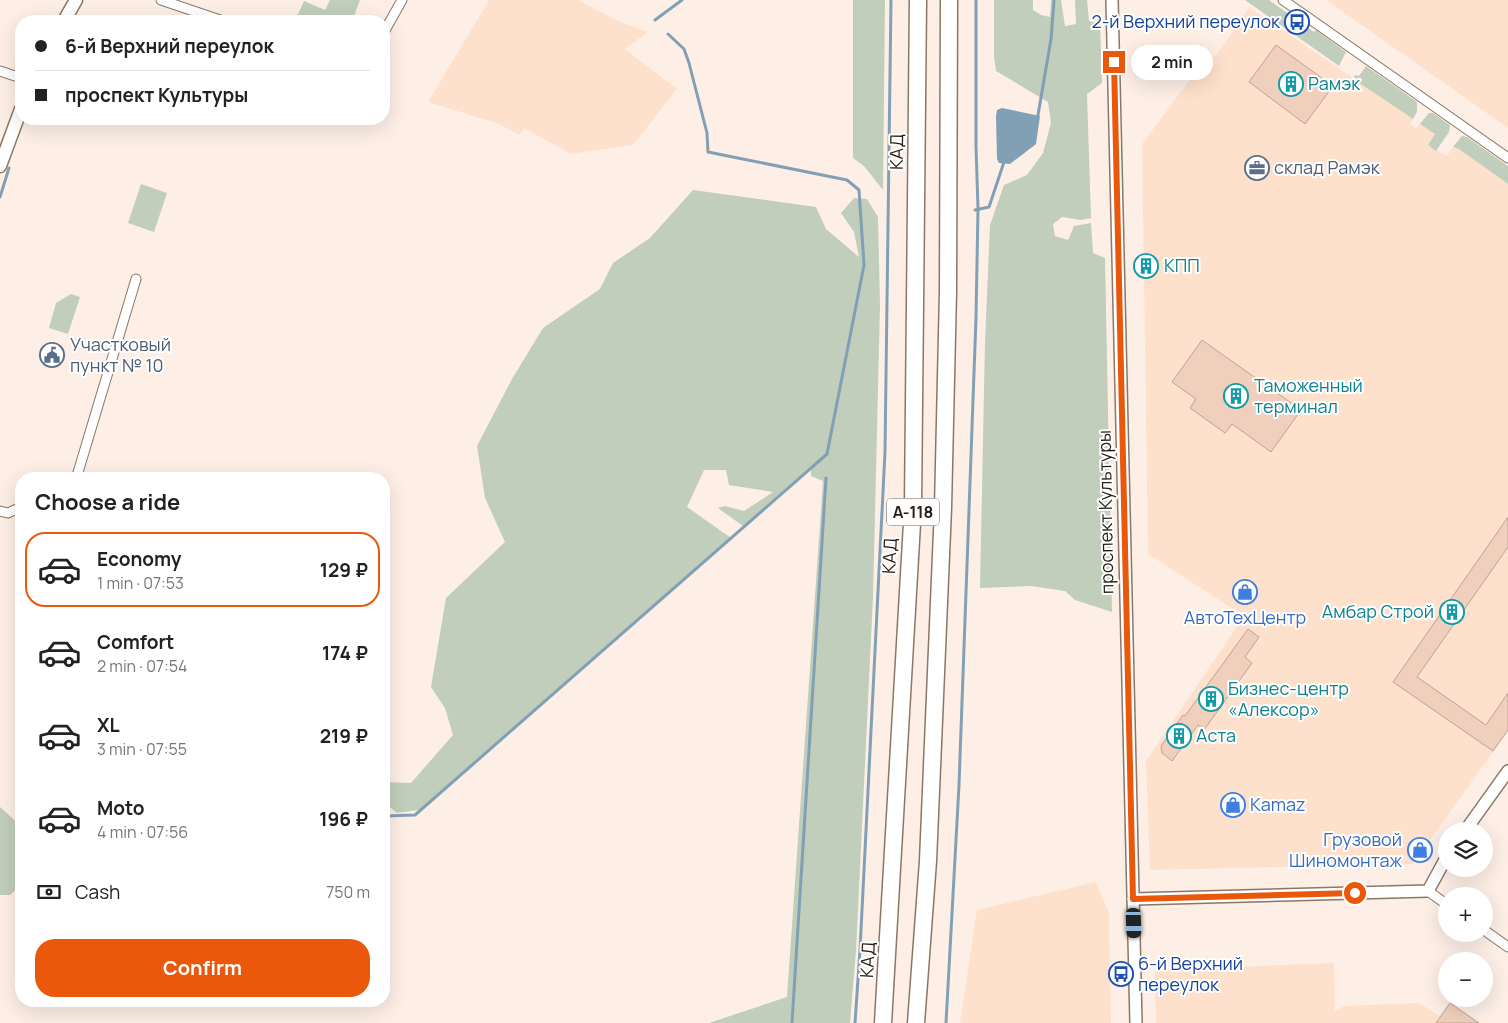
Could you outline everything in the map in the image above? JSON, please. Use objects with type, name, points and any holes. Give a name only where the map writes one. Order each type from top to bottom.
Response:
[{"type":"highway","name":"КАД","points":[[884,1023],[913,506],[918,0]]},
{"type":"highway","name":"А-118","points":[[916,1023],[928,861],[944,498],[948,291],[949,0]]},
{"type":"main road","points":[[67,15],[76,0]]},
{"type":"main road","points":[[0,166],[15,125]]},
{"type":"street","points":[[161,0],[206,15]]},
{"type":"street","points":[[390,21],[402,0]]},
{"type":"street","name":"проспект Культуры","points":[[1112,0],[1136,1023]]},
{"type":"street","points":[[1283,0],[1508,158]]},
{"type":"street","points":[[0,72],[15,76]]},
{"type":"street","points":[[78,472],[136,279]]},
{"type":"street","points":[[0,511],[8,513],[15,510]]},
{"type":"street","points":[[1471,822],[1508,771]]},
{"type":"street","points":[[1428,891],[1438,873]]},
{"type":"street","points":[[1133,899],[1428,891],[1438,898]]},
{"type":"street","points":[[1493,936],[1508,947]]},
{"type":"shaded area","points":[[489,0],[578,0],[616,20],[648,32],[625,49],[677,89],[633,145],[571,154],[524,128],[520,135],[499,124],[428,102]]},
{"type":"shaded area","points":[[1326,0],[1508,0],[1508,128],[1339,9]]},
{"type":"shaded area","points":[[1249,7],[1413,119],[1410,124],[1416,128],[1420,124],[1436,134],[1428,145],[1447,156],[1453,147],[1459,149],[1508,184],[1508,731],[1443,822],[1438,822],[1438,829],[1413,864],[1150,870],[1146,761],[1244,616],[1148,554],[1142,144],[1209,54],[1215,57]]},
{"type":"shaded area","points":[[1096,882],[1109,913],[1111,1023],[960,1023],[977,910]]},
{"type":"shaded area","points":[[1334,963],[1335,1012],[1344,1006],[1419,1003],[1440,1016],[1447,1007],[1456,1007],[1479,1023],[1156,1023],[1155,970]]},
{"type":"green space","points":[[330,0],[360,0],[354,15],[298,15],[304,1],[325,10]]},
{"type":"green space","points":[[853,0],[885,0],[883,190],[864,166],[853,158]]},
{"type":"green space","points":[[994,0],[1033,0],[1033,10],[1041,15],[1050,17],[1051,0],[1061,0],[1065,26],[1076,24],[1075,0],[1087,0],[1089,21],[1100,24],[1102,83],[1087,94],[1091,218],[1081,220],[1062,217],[1053,224],[1055,236],[1068,240],[1074,226],[1091,223],[1093,253],[1105,258],[1112,612],[1075,600],[1065,591],[1031,586],[980,588],[985,341],[990,225],[1004,185],[1027,175],[1043,153],[1051,123],[1048,102],[996,71],[994,56]]},
{"type":"green space","points":[[1245,0],[1269,0],[1297,20],[1298,24],[1299,22],[1314,32],[1316,30],[1346,52],[1339,66]]},
{"type":"green space","points":[[1366,66],[1417,102],[1417,112],[1413,119],[1358,82],[1354,77],[1355,75],[1359,76]]},
{"type":"green space","points":[[1429,113],[1433,113],[1450,125],[1449,132],[1436,151],[1428,145],[1435,134],[1420,124]]},
{"type":"green space","points":[[1462,136],[1467,137],[1508,166],[1508,184],[1459,149],[1453,147]]},
{"type":"green space","points":[[141,184],[167,193],[154,232],[128,223]]},
{"type":"green space","points":[[693,190],[816,207],[826,229],[859,257],[854,232],[841,213],[854,198],[867,199],[878,217],[880,305],[873,597],[856,951],[850,1023],[709,1023],[787,997],[823,481],[811,476],[811,466],[743,526],[718,508],[725,506],[744,511],[773,492],[729,485],[726,470],[704,470],[687,507],[731,538],[419,810],[397,813],[390,807],[390,782],[411,783],[453,735],[445,708],[431,687],[446,598],[505,542],[485,498],[477,446],[512,379],[543,328],[600,289],[613,263],[650,238]]},
{"type":"green space","points":[[71,294],[80,297],[68,334],[49,328],[56,303]]},
{"type":"green space","points":[[0,807],[15,821],[15,890],[10,895],[0,895]]},
{"type":"water","points":[[1002,108],[1040,116],[1036,144],[1010,164],[999,163],[997,159],[996,116],[997,110]]},
{"type":"building","name":"Рамэк","points":[[1276,45],[1333,86],[1305,124],[1249,82]]},
{"type":"building","name":"Таможенный терминал","points":[[1202,340],[1301,410],[1271,452],[1232,424],[1225,433],[1190,408],[1196,399],[1172,382]]},
{"type":"building","name":"Амбар Строй","points":[[1508,517],[1508,547],[1417,677],[1486,725],[1508,693],[1508,730],[1493,751],[1393,682]]},
{"type":"building","name":"Бизнес-центр «Алексор»","points":[[1248,629],[1259,637],[1245,657],[1252,663],[1204,730],[1198,725],[1172,761],[1162,753],[1161,746]]},
{"type":"building","points":[[1447,1007],[1456,1007],[1479,1023],[1436,1023]]},
{"type":"waterway","points":[[655,20],[682,0]]},
{"type":"waterway","points":[[855,1023],[885,452],[891,0]]},
{"type":"waterway","points":[[946,1023],[959,785],[976,318],[978,209],[976,0]]},
{"type":"waterway","points":[[1036,119],[1051,39],[1054,1]]},
{"type":"waterway","points":[[390,816],[415,815],[827,454],[864,265],[859,190],[847,180],[708,152],[707,133],[689,63],[684,49],[668,34]]},
{"type":"waterway","points":[[975,210],[989,207],[1004,162]]},
{"type":"waterway","points":[[0,197],[9,168]]},
{"type":"waterway","points":[[792,1023],[826,478]]},
{"type":"place","name":"2-й Верхний переулок","points":[[1297,22]]},
{"type":"place","name":"Рамэк","points":[[1291,84]]},
{"type":"place","name":"склад Рамэк","points":[[1257,168]]},
{"type":"place","name":"КПП","points":[[1146,266]]},
{"type":"place","name":"Участковый пункт № 10","points":[[52,355]]},
{"type":"place","name":"Таможенный терминал","points":[[1236,396]]},
{"type":"place","name":"АвтоТехЦентр","points":[[1245,592]]},
{"type":"place","name":"Амбар Строй","points":[[1452,612]]},
{"type":"place","name":"Бизнес-центр «Алексор»","points":[[1211,699]]},
{"type":"place","name":"Аста","points":[[1179,736]]},
{"type":"place","name":"Kamaz","points":[[1233,805]]},
{"type":"place","name":"Грузовой Шиномонтаж","points":[[1420,850]]},
{"type":"place","name":"6-й Верхний переулок","points":[[1121,974]]},
{"type":"route","points":[[1114,62],[1133,899],[1355,893]]}]
